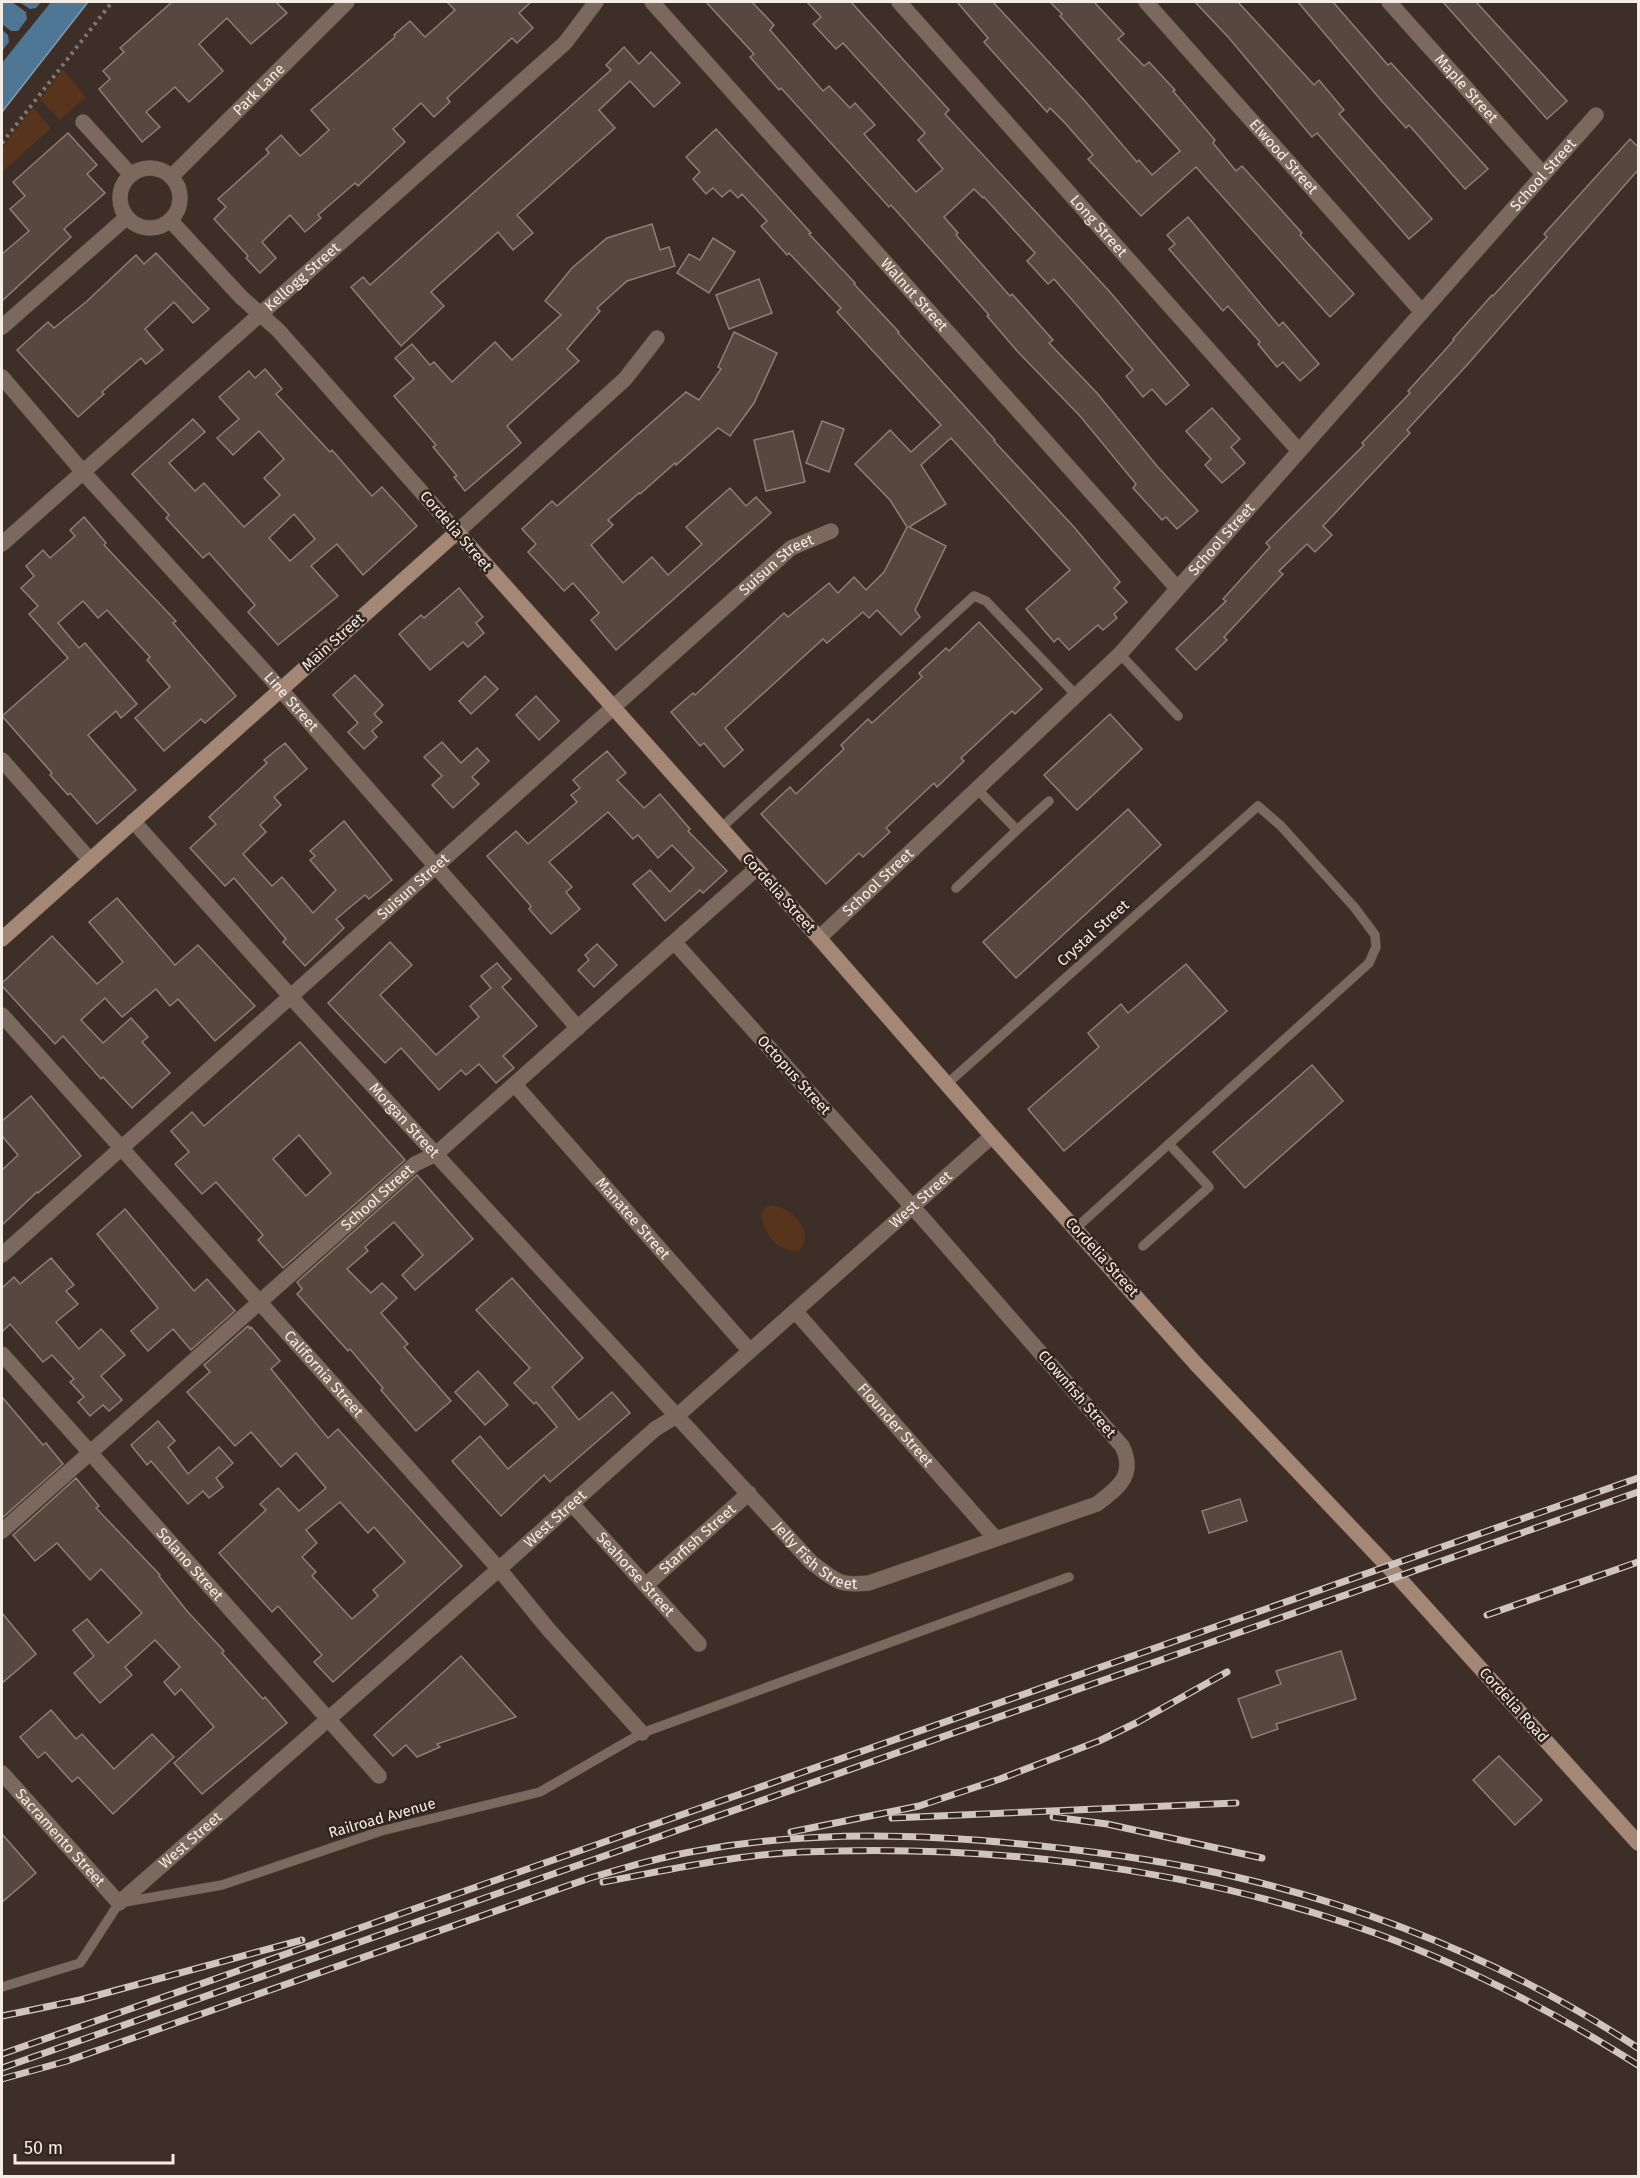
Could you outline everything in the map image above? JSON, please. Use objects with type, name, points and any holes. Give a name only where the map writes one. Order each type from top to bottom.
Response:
[{"type":"main road","name":"Main Street","points":[[2,939],[457,532]]},
{"type":"main road","name":"Cordelia Street","points":[[457,532],[758,868],[992,1136],[1196,1364],[1389,1567]]},
{"type":"main road","name":"Cordelia Road","points":[[1389,1567],[1638,1843]]},
{"type":"street","name":"Park Lane","points":[[171,177],[347,2]]},
{"type":"street","name":"Kellogg Street","points":[[2,544],[565,43],[596,2]]},
{"type":"street","name":"Walnut Street","points":[[652,2],[1177,588]]},
{"type":"street","name":"Long Street","points":[[899,2],[1299,451]]},
{"type":"street","name":"Elwood Street","points":[[1146,2],[1422,312]]},
{"type":"street","name":"Maple Street","points":[[1389,2],[1543,174]]},
{"type":"street","name":"School Street","points":[[819,938],[1120,654],[1596,115]]},
{"type":"street","points":[[83,122],[131,175]]},
{"type":"street","points":[[147,168],[156,169],[171,177],[177,185],[179,204],[170,220],[162,226],[153,228],[143,227],[127,217],[120,200],[121,190],[131,175],[147,168]]},
{"type":"street","points":[[2,327],[127,217]]},
{"type":"street","name":"Cordelia Street","points":[[170,220],[260,315],[278,330],[457,532]]},
{"type":"street","name":"Main Street","points":[[457,532],[625,379],[657,338]]},
{"type":"street","name":"Line Street","points":[[2,377],[578,1028]]},
{"type":"street","name":"Suisun Street","points":[[2,1255],[791,548],[831,531]]},
{"type":"street","points":[[2,760],[90,860]]},
{"type":"street","name":"Morgan Street","points":[[133,821],[290,996],[678,1415]]},
{"type":"street","name":"School Street","points":[[2,1531],[415,1164],[436,1154],[758,868]]},
{"type":"street","name":"Octopus Street","points":[[675,943],[912,1207]]},
{"type":"street","name":"California Street","points":[[2,1016],[260,1301],[642,1733]]},
{"type":"street","name":"Manatee Street","points":[[515,1085],[750,1352]]},
{"type":"street","name":"West Street","points":[[119,1903],[655,1429],[678,1415],[750,1352],[992,1136]]},
{"type":"street","name":"Clownfish Street","points":[[912,1207],[1101,1421],[1122,1446],[1128,1459],[1126,1473],[1118,1487],[1097,1504],[995,1538]]},
{"type":"street","name":"Flounder Street","points":[[795,1311],[995,1538]]},
{"type":"street","name":"Solano Street","points":[[2,1353],[379,1776]]},
{"type":"street","name":"Jelly Fish Street","points":[[678,1415],[812,1563],[846,1585],[869,1583],[995,1538]]},
{"type":"street","name":"Starfish Street","points":[[646,1585],[749,1493]]},
{"type":"street","name":"Seahorse Street","points":[[571,1503],[699,1644]]},
{"type":"street","name":"Sacramento Street","points":[[2,1773],[119,1903]]},
{"type":"lane","points":[[721,828],[974,596],[986,601],[1076,695]]},
{"type":"lane","points":[[1120,654],[1178,716]]},
{"type":"lane","points":[[977,789],[1017,830]]},
{"type":"lane","points":[[956,888],[1049,801]]},
{"type":"lane","name":"Crystal Street","points":[[948,1083],[1258,806],[1281,826],[1355,908],[1375,935],[1376,946],[1369,963],[1169,1144]]},
{"type":"lane","points":[[1076,1228],[1169,1144],[1209,1187],[1143,1246]]},
{"type":"lane","name":"Railroad Avenue","points":[[119,1903],[222,1885],[381,1830],[540,1792],[642,1733],[1069,1577]]},
{"type":"lane","points":[[2,1987],[80,1963],[119,1903]]},
{"type":"path","points":[[2,143],[112,2]]},
{"type":"shaded area","points":[[63,70],[86,97],[60,120],[40,99]]},
{"type":"shaded area","points":[[33,108],[51,128],[2,172],[2,148]]},
{"type":"shaded area","points":[[772,1205],[787,1211],[799,1222],[805,1236],[804,1244],[799,1251],[791,1251],[778,1245],[769,1235],[761,1214],[765,1208]]},
{"type":"water","points":[[2,2],[88,2],[2,112]]},
{"type":"pier","points":[[12,2],[19,2],[30,9],[36,8],[41,2],[51,2],[2,63],[2,51],[9,42],[8,35],[2,30],[2,24],[11,31],[18,31],[27,19],[26,12]]},
{"type":"building","points":[[172,2],[276,2],[287,13],[251,44],[227,18],[199,44],[223,71],[189,102],[175,87],[146,112],[160,127],[142,142],[99,89],[110,79],[103,71],[124,52],[120,48]]},
{"type":"building","points":[[447,2],[531,2],[519,13],[533,28],[517,43],[512,38],[447,98],[450,102],[434,117],[421,103],[393,129],[405,142],[358,186],[355,183],[318,215],[321,218],[305,232],[290,215],[262,242],[276,258],[260,273],[246,258],[248,256],[214,219],[226,207],[218,199],[269,153],[266,149],[281,135],[300,156],[305,152],[329,130],[311,110],[395,37],[394,35],[410,21],[425,37],[455,10]]},
{"type":"building","points":[[706,2],[752,2],[774,25],[770,30],[823,91],[829,86],[850,108],[855,103],[875,125],[864,134],[916,192],[943,169],[918,140],[925,133],[843,43],[836,49],[813,24],[821,17],[807,2],[851,2],[949,110],[945,114],[1110,292],[1189,385],[1166,405],[1152,389],[1143,397],[1126,376],[1133,370],[1054,279],[1048,284],[1027,261],[1035,253],[974,189],[944,217],[958,233],[956,235],[1010,296],[1012,294],[1053,340],[1049,343],[1097,393],[1157,466],[1198,511],[1177,529],[1166,517],[1162,520],[1133,488],[1136,484],[1080,416],[1018,352],[987,316],[989,315],[891,205],[889,207],[781,88],[779,90],[750,57],[754,54]]},
{"type":"building","points":[[957,2],[993,2],[1084,100],[1137,162],[1139,160],[1152,175],[1180,151],[1050,2],[1094,2],[1124,34],[1118,39],[1144,66],[1149,62],[1175,90],[1173,91],[1215,140],[1213,143],[1236,171],[1242,166],[1354,294],[1330,317],[1196,167],[1141,216],[1088,159],[1093,155],[1065,123],[1050,108],[1047,112],[984,42],[988,38]]},
{"type":"building","points":[[1195,2],[1238,2],[1314,85],[1319,80],[1344,110],[1339,114],[1432,219],[1409,239],[1317,133],[1312,137],[1229,38]]},
{"type":"building","points":[[1298,2],[1333,2],[1388,65],[1391,63],[1488,169],[1465,189],[1409,125],[1406,128],[1380,99]]},
{"type":"building","points":[[1443,2],[1476,2],[1567,101],[1547,119]]},
{"type":"building","points":[[624,47],[639,64],[651,52],[680,83],[654,107],[630,81],[599,110],[615,128],[517,215],[533,233],[513,250],[498,232],[431,292],[444,306],[401,346],[351,287],[363,277],[370,285],[611,70],[606,65]]},
{"type":"building","points":[[716,129],[994,441],[1074,527],[1120,582],[1114,588],[1127,602],[1114,614],[1117,618],[1103,630],[1098,625],[1069,650],[1058,638],[1054,642],[1026,609],[1070,570],[951,438],[921,465],[946,504],[909,527],[946,546],[915,610],[920,617],[901,635],[877,610],[869,618],[863,612],[827,643],[823,639],[725,728],[743,750],[724,767],[704,743],[700,746],[671,712],[693,693],[695,695],[784,613],[788,617],[829,583],[838,593],[854,577],[866,590],[884,572],[907,527],[890,500],[855,464],[890,430],[911,452],[941,425],[837,312],[841,308],[761,226],[767,221],[742,194],[738,198],[730,190],[722,197],[713,188],[706,194],[693,179],[700,172],[686,157]]},
{"type":"building","points":[[68,133],[97,165],[87,174],[105,193],[64,229],[71,237],[2,301],[2,254],[29,231],[10,209],[25,196],[13,182]]},
{"type":"building","points":[[1630,139],[1638,147],[1638,170],[1407,430],[1410,433],[1323,526],[1332,535],[1315,552],[1307,544],[1279,571],[1283,574],[1224,637],[1227,640],[1196,670],[1176,649],[1226,601],[1223,599],[1270,547],[1266,543],[1364,445],[1362,443],[1410,393],[1408,391],[1453,339],[1547,237],[1544,234]]},
{"type":"building","points":[[1188,217],[1279,326],[1283,322],[1319,364],[1300,381],[1283,362],[1277,367],[1258,344],[1260,342],[1228,306],[1223,311],[1169,249],[1175,244],[1167,235]]},
{"type":"building","points":[[652,224],[660,250],[669,247],[675,266],[627,281],[597,308],[600,311],[567,349],[579,361],[507,426],[521,443],[465,491],[454,477],[457,476],[433,447],[436,445],[394,396],[414,379],[395,358],[412,344],[430,365],[434,362],[452,382],[495,342],[512,360],[561,315],[545,301],[572,268],[607,238]]},
{"type":"building","points":[[713,238],[735,252],[709,293],[677,273],[689,254],[700,260]]},
{"type":"building","points":[[156,253],[209,309],[193,323],[174,302],[145,329],[163,350],[146,364],[141,358],[102,392],[104,394],[78,417],[17,350],[48,322],[54,328],[86,302],[136,255],[144,264]]},
{"type":"building","points":[[759,279],[772,313],[729,329],[716,295]]},
{"type":"building","points":[[734,332],[777,353],[754,403],[730,436],[718,428],[608,520],[613,525],[591,545],[623,583],[652,557],[668,575],[702,544],[686,527],[730,488],[746,506],[756,497],[771,513],[616,650],[591,620],[599,613],[573,583],[564,591],[528,552],[536,544],[522,529],[552,501],[557,506],[686,392],[699,400],[721,369],[718,367]]},
{"type":"building","points":[[265,369],[282,389],[276,394],[330,452],[332,450],[372,496],[382,487],[417,526],[363,575],[337,544],[311,566],[338,596],[278,645],[248,612],[255,605],[209,553],[203,558],[166,518],[169,515],[132,474],[193,419],[205,432],[169,463],[195,491],[204,483],[244,527],[280,495],[264,478],[284,459],[259,431],[233,455],[217,438],[239,419],[219,397],[249,371],[255,378]],"holes":[[[294,514],[315,539],[290,561],[269,538]]]},
{"type":"building","points":[[1212,408],[1240,439],[1231,447],[1245,463],[1222,483],[1205,465],[1211,459],[1186,431]]},
{"type":"building","points":[[822,421],[844,429],[829,472],[806,463]]},
{"type":"building","points":[[793,431],[805,482],[766,491],[754,440]]},
{"type":"building","points":[[84,517],[106,543],[104,545],[176,621],[173,623],[236,696],[205,723],[201,719],[164,751],[135,718],[170,687],[147,660],[150,657],[107,610],[98,618],[83,601],[58,623],[79,648],[85,643],[137,704],[121,718],[116,711],[88,735],[136,790],[97,824],[70,793],[68,795],[50,775],[52,773],[2,716],[68,658],[29,614],[38,606],[21,588],[34,576],[26,566],[43,550],[50,558],[75,536],[70,530]]},
{"type":"building","points":[[459,588],[483,617],[476,623],[484,633],[468,647],[463,642],[430,670],[399,634],[421,615],[424,618]]},
{"type":"building","points":[[979,622],[1042,689],[1015,714],[1012,711],[961,758],[964,761],[937,787],[934,783],[886,828],[890,832],[863,857],[859,853],[826,884],[761,814],[790,787],[796,794],[844,749],[841,745],[868,719],[872,723],[922,677],[919,673],[946,648],[949,651]]},
{"type":"building","points":[[355,675],[383,705],[374,714],[382,722],[372,731],[377,737],[364,749],[348,732],[358,723],[333,695]]},
{"type":"building","points":[[485,676],[498,689],[471,714],[459,701]]},
{"type":"building","points":[[536,696],[559,721],[539,740],[516,715]]},
{"type":"building","points":[[1110,714],[1142,749],[1077,810],[1044,775]]},
{"type":"building","points":[[442,742],[461,763],[477,748],[489,761],[472,777],[479,784],[453,808],[432,785],[442,776],[424,757]]},
{"type":"building","points":[[285,743],[307,769],[274,797],[281,805],[260,825],[266,832],[243,854],[272,886],[282,877],[313,913],[336,890],[310,860],[315,856],[310,851],[344,821],[392,880],[369,899],[365,895],[336,919],[344,928],[305,966],[283,942],[286,939],[234,878],[225,886],[190,848],[216,824],[209,817],[267,763],[264,760]]},
{"type":"building","points":[[607,751],[626,773],[617,780],[644,808],[660,794],[690,829],[688,831],[727,871],[703,893],[700,890],[665,921],[633,884],[650,870],[670,892],[694,868],[672,845],[658,858],[638,835],[633,839],[608,812],[549,862],[572,887],[566,892],[580,909],[551,934],[529,909],[531,906],[487,856],[516,831],[528,844],[577,802],[571,795],[580,788],[573,780]]},
{"type":"building","points":[[1128,809],[1161,845],[1016,978],[983,942]]},
{"type":"building","points":[[117,898],[175,965],[198,945],[255,1006],[215,1041],[178,999],[170,1006],[156,989],[122,1017],[105,998],[81,1020],[103,1043],[131,1018],[148,1037],[142,1042],[170,1073],[132,1108],[103,1077],[101,1079],[63,1036],[55,1044],[2,986],[2,983],[52,936],[97,984],[123,962],[89,922]]},
{"type":"building","points":[[390,942],[412,965],[380,995],[436,1055],[479,1017],[470,1006],[491,988],[481,976],[497,963],[511,979],[502,987],[537,1026],[503,1056],[514,1068],[496,1083],[479,1064],[466,1075],[461,1070],[439,1090],[401,1048],[385,1063],[328,1003]]},
{"type":"building","points":[[597,944],[617,965],[594,987],[578,970],[589,960],[585,955]]},
{"type":"building","points":[[1186,964],[1227,1011],[1064,1151],[1028,1109],[1099,1047],[1088,1033],[1121,1004],[1128,1013]]},
{"type":"building","points":[[300,1042],[405,1160],[283,1268],[258,1240],[263,1235],[216,1182],[202,1194],[175,1164],[189,1152],[171,1131],[192,1112],[204,1126]],"holes":[[[299,1135],[331,1173],[306,1196],[273,1159]]]},
{"type":"building","points":[[1312,1065],[1343,1101],[1245,1188],[1213,1152]]},
{"type":"building","points":[[31,1096],[81,1156],[37,1192],[2,1225],[2,1170],[18,1155],[2,1136],[2,1121]]},
{"type":"building","points":[[417,1175],[473,1239],[415,1290],[402,1275],[423,1255],[394,1222],[365,1247],[368,1251],[347,1269],[371,1293],[382,1283],[397,1298],[381,1313],[408,1344],[404,1347],[451,1401],[416,1431],[350,1349],[348,1351],[297,1294],[302,1289],[297,1282]]},
{"type":"building","points":[[125,1209],[194,1291],[207,1279],[235,1311],[191,1350],[173,1329],[148,1351],[131,1331],[158,1308],[97,1234]]},
{"type":"building","points":[[51,1258],[74,1285],[66,1291],[78,1304],[56,1322],[79,1349],[101,1329],[125,1355],[101,1376],[122,1400],[109,1411],[103,1405],[90,1416],[78,1402],[84,1397],[70,1382],[74,1379],[52,1355],[43,1362],[10,1324],[2,1332],[2,1288],[14,1277],[20,1284]]},
{"type":"building","points":[[512,1278],[583,1358],[552,1387],[579,1420],[612,1392],[630,1413],[550,1482],[544,1475],[501,1516],[452,1461],[480,1436],[508,1469],[557,1427],[536,1402],[534,1404],[514,1383],[530,1368],[476,1310]]},
{"type":"building","points":[[248,1326],[250,1329],[251,1327],[280,1361],[271,1369],[328,1438],[338,1429],[462,1566],[333,1682],[314,1662],[322,1655],[278,1606],[272,1612],[219,1553],[266,1510],[260,1504],[278,1488],[299,1511],[326,1488],[296,1453],[281,1467],[251,1432],[235,1446],[187,1392],[210,1372],[204,1365]],"holes":[[[340,1502],[368,1533],[374,1527],[405,1562],[373,1590],[378,1596],[352,1619],[312,1576],[316,1572],[302,1557],[317,1543],[306,1530]]]},
{"type":"building","points":[[478,1371],[508,1405],[485,1425],[455,1392]]},
{"type":"building","points":[[2,1397],[43,1445],[46,1443],[63,1464],[2,1518]]},
{"type":"building","points":[[158,1421],[175,1441],[168,1447],[188,1474],[219,1447],[233,1463],[216,1478],[223,1487],[209,1498],[203,1491],[188,1504],[151,1461],[147,1465],[131,1445]]},
{"type":"building","points":[[76,1478],[99,1506],[96,1508],[160,1575],[187,1611],[224,1651],[222,1653],[287,1723],[202,1794],[174,1763],[214,1727],[181,1689],[175,1695],[164,1682],[180,1667],[155,1640],[125,1667],[132,1675],[100,1703],[74,1673],[94,1656],[73,1630],[87,1619],[108,1643],[142,1613],[101,1569],[90,1580],[57,1543],[35,1561],[13,1535]]},
{"type":"building","points":[[1240,1499],[1247,1521],[1209,1533],[1202,1511]]},
{"type":"building","points":[[2,1613],[36,1654],[2,1683]]},
{"type":"building","points":[[1341,1651],[1356,1699],[1276,1724],[1278,1729],[1252,1738],[1238,1699],[1281,1684],[1276,1671]]},
{"type":"building","points":[[461,1656],[516,1717],[437,1744],[440,1747],[417,1757],[406,1745],[393,1756],[374,1735]]},
{"type":"building","points":[[51,1710],[76,1739],[82,1734],[114,1769],[152,1734],[174,1757],[113,1814],[78,1777],[72,1782],[45,1752],[38,1758],[20,1737]]},
{"type":"building","points":[[1499,1756],[1542,1800],[1515,1825],[1473,1780]]},
{"type":"building","points":[[2,1834],[36,1873],[2,1902]]},
{"type":"railway","points":[[2,2054],[1638,1478]]},
{"type":"railway","points":[[2,2068],[1638,1492]]},
{"type":"railway","points":[[1487,1615],[1638,1562]]},
{"type":"railway","points":[[791,1832],[919,1806],[1000,1779],[1099,1741],[1227,1672]]},
{"type":"railway","points":[[892,1818],[1236,1803]]},
{"type":"railway","points":[[1053,1817],[1107,1824],[1262,1858]]},
{"type":"railway","points":[[2,2079],[67,2061],[604,1874],[660,1859],[744,1844],[786,1839],[872,1836],[957,1839],[1066,1849],[1188,1867],[1289,1891],[1342,1906],[1394,1925],[1495,1967],[1592,2019],[1638,2048]]},
{"type":"railway","points":[[603,1882],[751,1856],[870,1850],[1010,1856],[1080,1863],[1149,1874],[1286,1905],[1390,1938],[1499,1986],[1570,2024],[1638,2065]]},
{"type":"railway","points":[[2,2016],[80,2000],[302,1940]]}]
